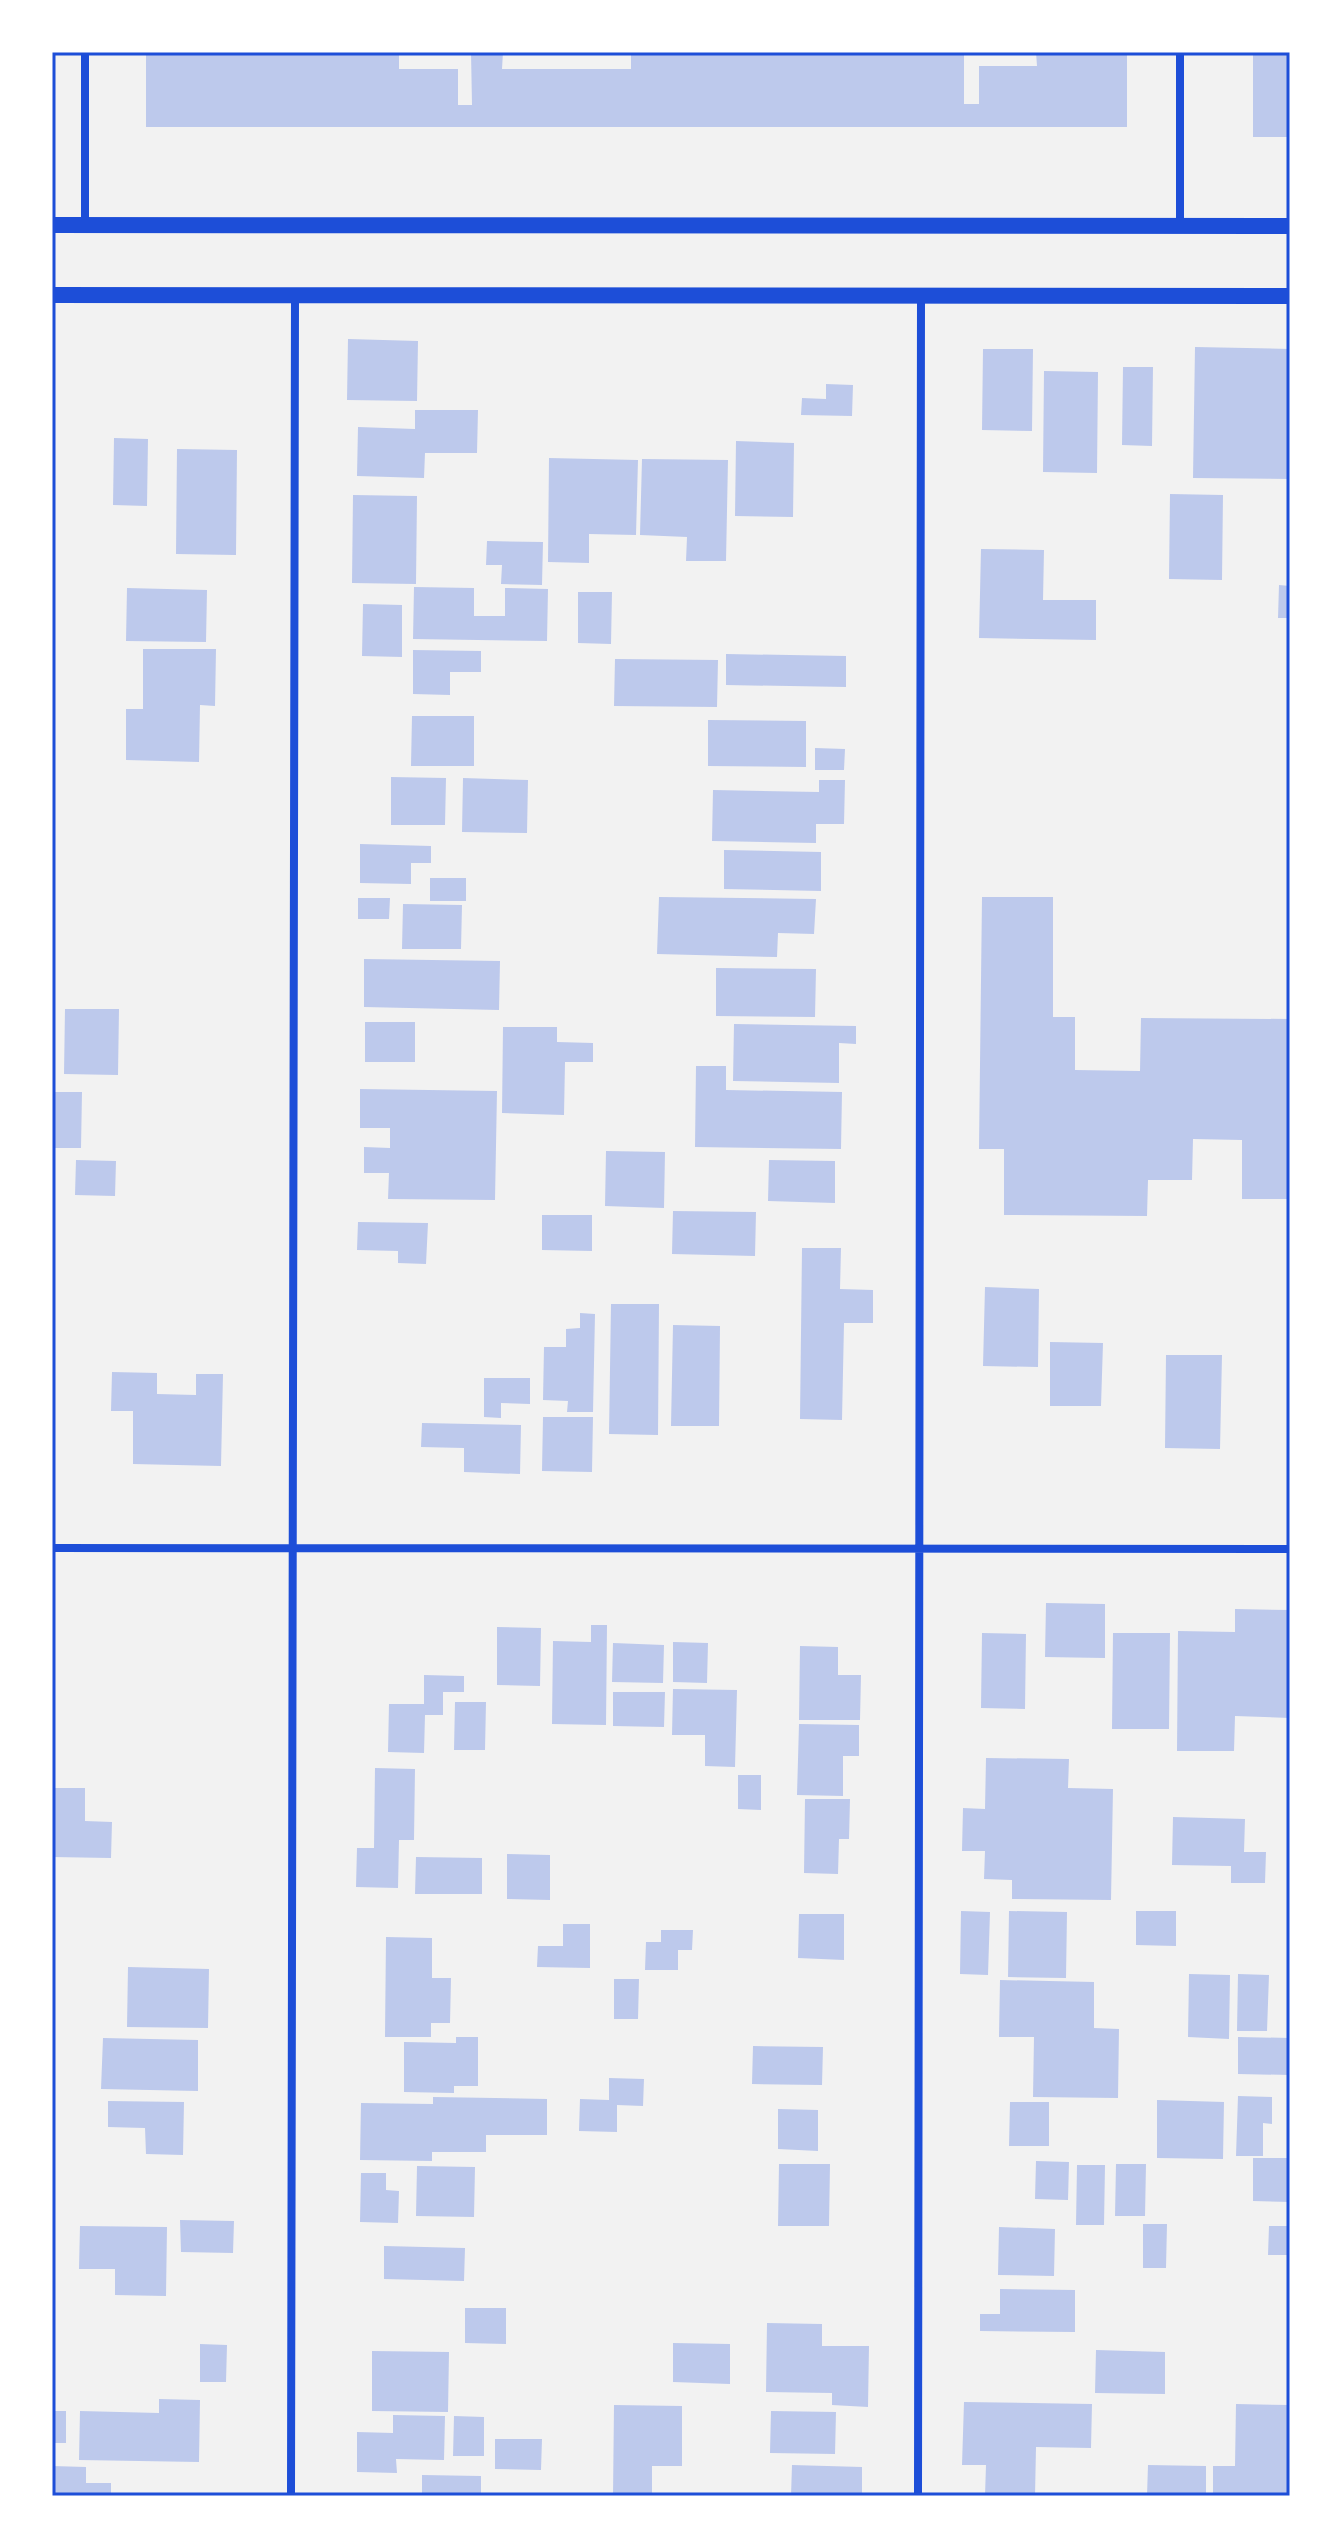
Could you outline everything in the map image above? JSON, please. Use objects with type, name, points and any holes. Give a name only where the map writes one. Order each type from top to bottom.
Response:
[{"type":"main road","points":[[52,225],[1290,226]]},
{"type":"main road","points":[[52,295],[1290,296]]},
{"type":"street","points":[[85,52],[85,225]]},
{"type":"street","points":[[1180,52],[1180,226]]},
{"type":"street","points":[[291,2496],[295,295]]},
{"type":"street","points":[[918,2496],[921,296]]},
{"type":"street","points":[[52,1548],[1290,1549]]},
{"type":"building","points":[[146,52],[399,52],[399,69],[458,69],[458,105],[472,105],[471,52],[503,52],[502,69],[631,69],[631,52],[964,52],[964,104],[979,104],[979,66],[1037,66],[1036,52],[1127,52],[1127,127],[146,127]]},
{"type":"building","points":[[1253,52],[1290,52],[1290,137],[1253,137]]},
{"type":"building","points":[[348,339],[418,341],[417,401],[347,400]]},
{"type":"building","points":[[1195,347],[1290,349],[1290,479],[1193,478]]},
{"type":"building","points":[[983,349],[1033,349],[1032,431],[982,430]]},
{"type":"building","points":[[1123,367],[1153,367],[1152,446],[1122,445]]},
{"type":"building","points":[[1044,371],[1098,372],[1097,473],[1043,472]]},
{"type":"building","points":[[826,384],[853,385],[852,416],[801,415],[802,398],[826,399]]},
{"type":"building","points":[[415,410],[478,410],[477,453],[425,453],[424,478],[357,476],[358,427],[415,429]]},
{"type":"building","points":[[114,438],[148,439],[147,506],[113,505]]},
{"type":"building","points":[[736,441],[794,443],[793,517],[735,516]]},
{"type":"building","points":[[177,449],[237,450],[236,555],[176,554]]},
{"type":"building","points":[[549,458],[638,460],[636,535],[589,534],[589,563],[548,562]]},
{"type":"building","points":[[642,459],[728,460],[726,561],[686,561],[687,537],[640,535]]},
{"type":"building","points":[[1170,494],[1223,495],[1222,580],[1169,579]]},
{"type":"building","points":[[353,495],[417,496],[416,584],[352,583]]},
{"type":"building","points":[[487,541],[543,542],[542,585],[501,584],[502,565],[486,565]]},
{"type":"building","points":[[981,549],[1044,550],[1043,600],[1096,600],[1096,640],[979,638]]},
{"type":"building","points":[[1279,585],[1290,586],[1290,618],[1278,618]]},
{"type":"building","points":[[414,587],[474,588],[474,616],[505,616],[505,588],[548,589],[547,641],[413,639]]},
{"type":"building","points":[[127,588],[207,590],[206,642],[126,641]]},
{"type":"building","points":[[578,592],[612,592],[611,644],[578,643]]},
{"type":"building","points":[[363,604],[402,605],[402,657],[362,656]]},
{"type":"building","points":[[143,649],[216,649],[215,706],[200,705],[199,762],[126,760],[126,709],[143,709]]},
{"type":"building","points":[[413,650],[481,651],[481,672],[450,672],[450,695],[413,694]]},
{"type":"building","points":[[726,654],[846,656],[846,687],[726,685]]},
{"type":"building","points":[[615,659],[718,660],[717,707],[614,706]]},
{"type":"building","points":[[412,716],[474,716],[474,766],[411,766]]},
{"type":"building","points":[[708,720],[806,721],[806,767],[708,766]]},
{"type":"building","points":[[815,748],[845,749],[844,770],[815,770]]},
{"type":"building","points":[[391,777],[446,778],[445,825],[391,825]]},
{"type":"building","points":[[463,778],[528,780],[527,833],[462,832]]},
{"type":"building","points":[[819,780],[845,780],[844,824],[816,824],[816,843],[712,841],[713,790],[819,792]]},
{"type":"building","points":[[360,844],[431,846],[431,863],[411,863],[411,884],[360,883]]},
{"type":"building","points":[[724,850],[821,852],[821,891],[724,889]]},
{"type":"building","points":[[430,878],[466,878],[466,901],[430,901]]},
{"type":"building","points":[[659,897],[816,899],[814,934],[778,933],[777,957],[657,954]]},
{"type":"building","points":[[982,897],[1053,897],[1053,1017],[1075,1017],[1075,1070],[1140,1071],[1141,1018],[1290,1019],[1290,1199],[1242,1199],[1242,1140],[1193,1139],[1192,1180],[1148,1180],[1147,1216],[1004,1215],[1004,1149],[979,1149]]},
{"type":"building","points":[[358,898],[390,898],[389,919],[358,919]]},
{"type":"building","points":[[403,904],[462,905],[461,949],[402,949]]},
{"type":"building","points":[[364,959],[500,961],[499,1010],[364,1007]]},
{"type":"building","points":[[716,968],[816,969],[815,1017],[716,1016]]},
{"type":"building","points":[[65,1009],[119,1009],[118,1075],[64,1074]]},
{"type":"building","points":[[365,1022],[415,1022],[415,1062],[365,1062]]},
{"type":"building","points":[[734,1024],[856,1026],[856,1044],[839,1043],[839,1083],[733,1081]]},
{"type":"building","points":[[503,1027],[557,1027],[557,1042],[593,1043],[593,1062],[565,1062],[564,1115],[502,1113]]},
{"type":"building","points":[[696,1066],[726,1066],[726,1090],[842,1092],[841,1149],[695,1147]]},
{"type":"building","points":[[360,1089],[497,1091],[495,1200],[388,1199],[389,1173],[364,1173],[364,1147],[390,1148],[390,1128],[360,1128]]},
{"type":"building","points":[[52,1092],[82,1092],[81,1148],[52,1148]]},
{"type":"building","points":[[606,1151],[665,1152],[664,1208],[605,1206]]},
{"type":"building","points":[[76,1160],[116,1161],[115,1196],[75,1195]]},
{"type":"building","points":[[769,1160],[835,1161],[835,1203],[768,1201]]},
{"type":"building","points":[[673,1211],[756,1212],[755,1256],[672,1254]]},
{"type":"building","points":[[542,1215],[592,1215],[592,1251],[542,1250]]},
{"type":"building","points":[[358,1222],[428,1223],[426,1264],[398,1263],[398,1251],[357,1250]]},
{"type":"building","points":[[802,1248],[841,1248],[840,1289],[873,1290],[873,1323],[844,1323],[842,1420],[800,1419]]},
{"type":"building","points":[[985,1287],[1039,1289],[1038,1367],[983,1366]]},
{"type":"building","points":[[611,1304],[659,1304],[658,1435],[609,1434]]},
{"type":"building","points":[[580,1313],[595,1314],[593,1412],[567,1412],[568,1401],[543,1400],[544,1347],[566,1347],[566,1329],[580,1328]]},
{"type":"building","points":[[673,1325],[720,1326],[719,1426],[671,1426]]},
{"type":"building","points":[[1050,1342],[1103,1343],[1101,1406],[1050,1406]]},
{"type":"building","points":[[1166,1355],[1222,1355],[1220,1449],[1165,1448]]},
{"type":"building","points":[[112,1372],[157,1373],[157,1394],[196,1395],[196,1374],[223,1374],[221,1466],[133,1464],[133,1411],[111,1411]]},
{"type":"building","points":[[484,1378],[530,1378],[530,1404],[501,1403],[501,1418],[484,1417]]},
{"type":"building","points":[[543,1417],[593,1417],[592,1472],[542,1471]]},
{"type":"building","points":[[422,1423],[521,1425],[520,1474],[464,1472],[464,1448],[421,1447]]},
{"type":"building","points":[[1046,1603],[1105,1604],[1105,1658],[1045,1657]]},
{"type":"building","points":[[1235,1609],[1290,1610],[1290,1718],[1235,1716],[1234,1751],[1177,1751],[1178,1631],[1235,1632]]},
{"type":"building","points":[[591,1625],[607,1625],[606,1725],[552,1724],[553,1641],[591,1642]]},
{"type":"building","points":[[497,1627],[541,1628],[540,1686],[497,1685]]},
{"type":"building","points":[[982,1633],[1026,1634],[1025,1709],[981,1708]]},
{"type":"building","points":[[1113,1633],[1170,1633],[1169,1729],[1112,1729]]},
{"type":"building","points":[[673,1642],[708,1643],[707,1683],[673,1682]]},
{"type":"building","points":[[613,1643],[664,1645],[663,1683],[612,1682]]},
{"type":"building","points":[[800,1646],[838,1647],[838,1675],[861,1675],[860,1720],[799,1720]]},
{"type":"building","points":[[424,1675],[464,1676],[464,1692],[443,1692],[443,1715],[425,1715],[424,1753],[388,1752],[389,1704],[424,1704]]},
{"type":"building","points":[[673,1689],[737,1690],[735,1767],[705,1766],[705,1735],[672,1735]]},
{"type":"building","points":[[613,1692],[665,1692],[664,1727],[613,1726]]},
{"type":"building","points":[[455,1702],[486,1702],[485,1750],[454,1750]]},
{"type":"building","points":[[799,1724],[859,1725],[859,1756],[843,1756],[843,1796],[797,1795]]},
{"type":"building","points":[[986,1758],[1069,1759],[1068,1788],[1113,1789],[1111,1900],[1012,1899],[1012,1880],[984,1879],[985,1851],[962,1851],[963,1808],[985,1809]]},
{"type":"building","points":[[375,1768],[415,1769],[414,1840],[399,1840],[398,1888],[356,1887],[357,1848],[374,1848]]},
{"type":"building","points":[[738,1775],[761,1775],[761,1810],[738,1809]]},
{"type":"building","points":[[52,1788],[85,1788],[85,1821],[112,1822],[111,1858],[52,1857]]},
{"type":"building","points":[[805,1799],[850,1799],[849,1839],[839,1839],[838,1874],[804,1873]]},
{"type":"building","points":[[1173,1817],[1245,1819],[1244,1852],[1266,1852],[1265,1883],[1231,1883],[1231,1866],[1172,1865]]},
{"type":"building","points":[[507,1854],[550,1855],[550,1900],[507,1899]]},
{"type":"building","points":[[416,1857],[482,1858],[482,1894],[415,1894]]},
{"type":"building","points":[[961,1911],[990,1912],[988,1975],[960,1974]]},
{"type":"building","points":[[1009,1911],[1067,1912],[1066,1978],[1008,1977]]},
{"type":"building","points":[[1136,1911],[1176,1911],[1176,1946],[1136,1945]]},
{"type":"building","points":[[799,1914],[844,1914],[844,1960],[798,1958]]},
{"type":"building","points":[[563,1924],[590,1924],[590,1968],[537,1967],[538,1946],[563,1946]]},
{"type":"building","points":[[661,1930],[693,1930],[692,1950],[678,1950],[678,1970],[645,1970],[646,1942],[661,1942]]},
{"type":"building","points":[[386,1937],[432,1938],[432,1978],[451,1978],[450,2023],[431,2023],[431,2037],[385,2037]]},
{"type":"building","points":[[128,1967],[209,1969],[208,2028],[127,2027]]},
{"type":"building","points":[[1189,1974],[1230,1975],[1229,2039],[1188,2037]]},
{"type":"building","points":[[1238,1974],[1269,1975],[1267,2031],[1237,2031]]},
{"type":"building","points":[[614,1979],[639,1979],[638,2019],[614,2019]]},
{"type":"building","points":[[1000,1980],[1094,1982],[1094,2028],[1119,2029],[1118,2098],[1033,2097],[1034,2037],[999,2037]]},
{"type":"building","points":[[456,2037],[478,2037],[478,2086],[454,2086],[454,2093],[404,2092],[404,2042],[456,2043]]},
{"type":"building","points":[[1238,2037],[1290,2038],[1290,2075],[1238,2074]]},
{"type":"building","points":[[103,2038],[198,2040],[198,2091],[101,2089]]},
{"type":"building","points":[[753,2046],[823,2047],[822,2085],[752,2084]]},
{"type":"building","points":[[609,2078],[644,2079],[643,2106],[617,2105],[617,2132],[579,2131],[580,2099],[609,2100]]},
{"type":"building","points":[[1238,2096],[1272,2097],[1272,2124],[1263,2123],[1263,2156],[1236,2156]]},
{"type":"building","points":[[433,2097],[547,2099],[547,2135],[486,2135],[486,2152],[432,2152],[432,2161],[360,2160],[361,2103],[433,2104]]},
{"type":"building","points":[[1157,2100],[1224,2102],[1223,2159],[1157,2158]]},
{"type":"building","points":[[108,2101],[184,2102],[183,2155],[146,2154],[145,2128],[108,2127]]},
{"type":"building","points":[[1010,2102],[1049,2102],[1049,2146],[1009,2146]]},
{"type":"building","points":[[778,2109],[818,2110],[818,2151],[778,2149]]},
{"type":"building","points":[[1253,2158],[1290,2158],[1290,2202],[1253,2201]]},
{"type":"building","points":[[1036,2161],[1069,2162],[1068,2200],[1035,2199]]},
{"type":"building","points":[[779,2164],[830,2164],[829,2226],[778,2226]]},
{"type":"building","points":[[1116,2164],[1146,2164],[1145,2216],[1115,2216]]},
{"type":"building","points":[[1077,2165],[1105,2165],[1104,2225],[1076,2225]]},
{"type":"building","points":[[417,2166],[475,2167],[474,2217],[416,2216]]},
{"type":"building","points":[[361,2173],[386,2173],[386,2190],[399,2191],[398,2223],[360,2222]]},
{"type":"building","points":[[180,2220],[234,2221],[233,2253],[181,2252]]},
{"type":"building","points":[[1143,2224],[1167,2224],[1166,2268],[1143,2268]]},
{"type":"building","points":[[80,2226],[167,2227],[166,2296],[115,2295],[115,2269],[79,2269]]},
{"type":"building","points":[[1269,2226],[1290,2226],[1290,2255],[1268,2255]]},
{"type":"building","points":[[999,2227],[1055,2229],[1054,2276],[998,2275]]},
{"type":"building","points":[[384,2246],[465,2248],[464,2281],[384,2279]]},
{"type":"building","points":[[1000,2289],[1075,2290],[1075,2332],[980,2331],[980,2314],[1000,2314]]},
{"type":"building","points":[[465,2308],[506,2308],[506,2344],[465,2343]]},
{"type":"building","points":[[767,2323],[822,2324],[822,2346],[869,2346],[868,2407],[832,2405],[832,2393],[766,2392]]},
{"type":"building","points":[[673,2343],[730,2344],[730,2384],[673,2382]]},
{"type":"building","points":[[200,2344],[227,2345],[226,2382],[200,2382]]},
{"type":"building","points":[[1096,2350],[1165,2352],[1165,2394],[1095,2393]]},
{"type":"building","points":[[372,2351],[449,2352],[448,2412],[372,2411]]},
{"type":"building","points":[[159,2399],[200,2400],[199,2462],[79,2460],[80,2411],[159,2413]]},
{"type":"building","points":[[964,2402],[1092,2404],[1091,2448],[1036,2447],[1035,2496],[985,2496],[986,2465],[962,2465]]},
{"type":"building","points":[[1236,2404],[1290,2405],[1290,2496],[1213,2496],[1213,2466],[1235,2466]]},
{"type":"building","points":[[614,2405],[682,2406],[682,2466],[652,2466],[652,2496],[613,2496]]},
{"type":"building","points":[[52,2411],[66,2411],[66,2443],[52,2443]]},
{"type":"building","points":[[771,2411],[836,2412],[835,2454],[770,2453]]},
{"type":"building","points":[[393,2415],[445,2416],[444,2460],[396,2459],[397,2473],[357,2472],[357,2432],[393,2433]]},
{"type":"building","points":[[454,2416],[484,2417],[484,2456],[453,2456]]},
{"type":"building","points":[[495,2439],[542,2439],[541,2470],[495,2469]]},
{"type":"building","points":[[792,2465],[862,2467],[862,2496],[791,2496]]},
{"type":"building","points":[[1148,2465],[1206,2466],[1206,2496],[1147,2496]]},
{"type":"building","points":[[52,2466],[86,2467],[86,2483],[111,2483],[111,2496],[52,2496]]},
{"type":"building","points":[[422,2475],[481,2476],[481,2496],[422,2496]]}]
